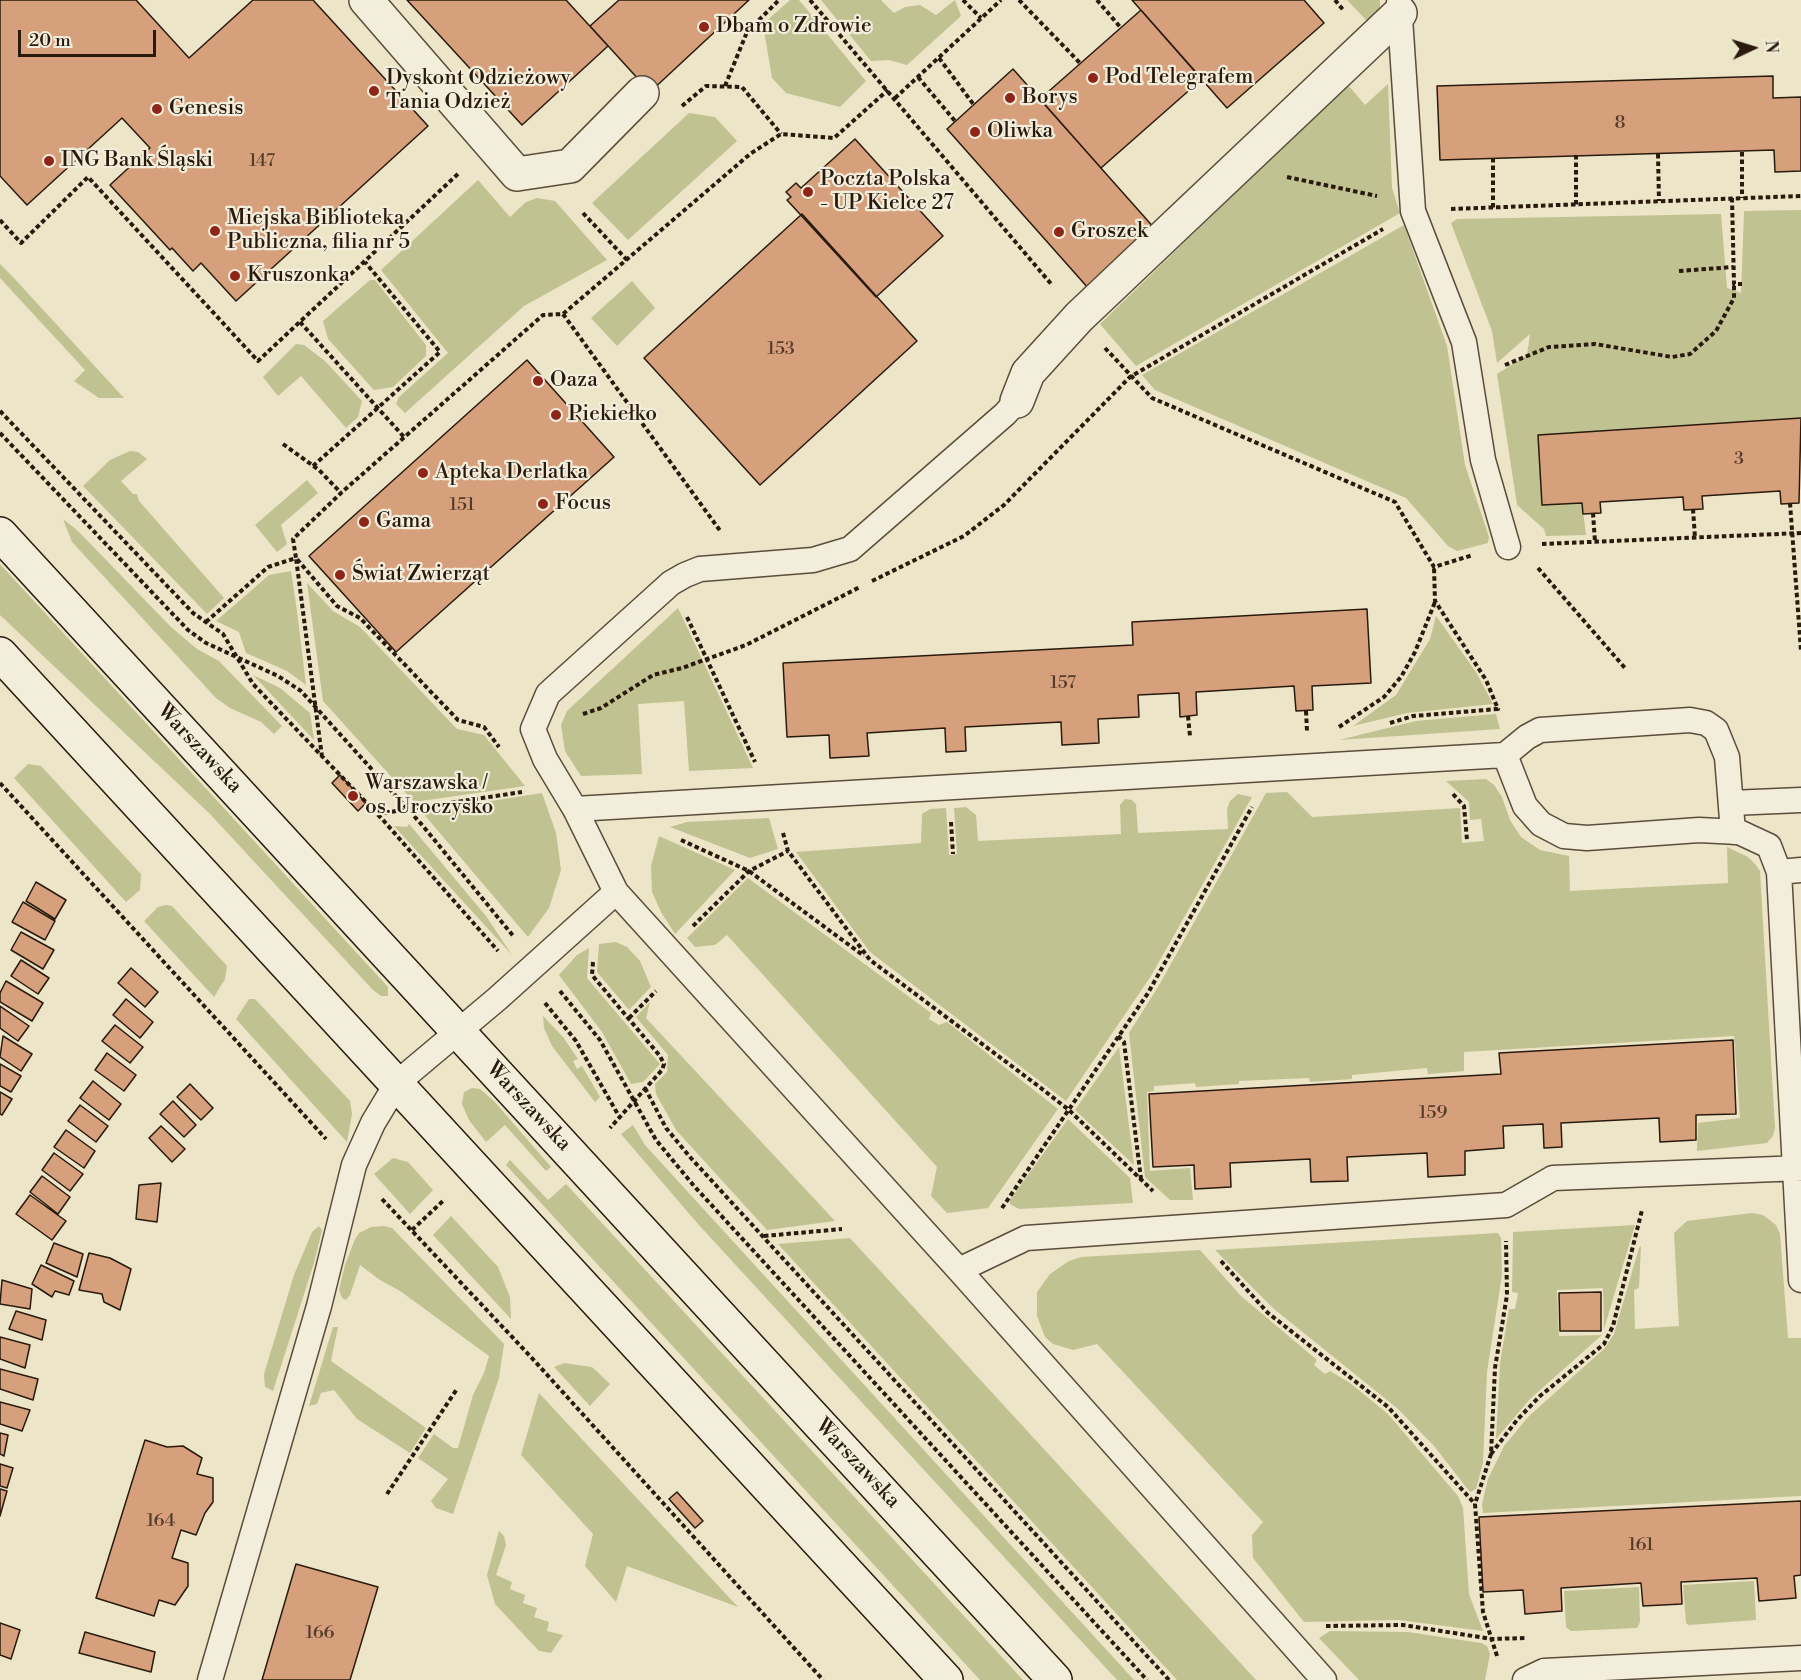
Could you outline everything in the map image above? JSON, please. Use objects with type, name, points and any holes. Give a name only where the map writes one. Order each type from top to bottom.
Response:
[{"type":"main road","points":[[366,0],[517,174],[570,166],[642,93]]},
{"type":"main road","points":[[1017,401],[1029,373],[1079,318],[1237,167],[1399,6]]},
{"type":"main road","name":"Warszawska","points":[[0,534],[1055,1680]]},
{"type":"main road","points":[[0,654],[946,1680]]},
{"type":"lane","points":[[1399,6],[1413,211],[1464,342],[1482,460],[1508,547]]},
{"type":"lane","points":[[1017,401],[850,549],[813,560],[700,569],[671,584],[548,694],[533,729],[545,759],[575,809],[616,892],[959,1270],[1324,1680]]},
{"type":"lane","points":[[575,809],[1505,755],[1527,737],[1540,730],[1690,720],[1706,723],[1716,730],[1727,757],[1733,832]]},
{"type":"lane","points":[[1505,755],[1525,807],[1541,824],[1564,836],[1587,838],[1699,830],[1733,832],[1769,846],[1790,871],[1801,1280]]},
{"type":"lane","points":[[1731,803],[1801,800]]},
{"type":"lane","points":[[210,1680],[319,1306],[353,1169],[372,1123],[397,1083],[616,892]]},
{"type":"lane","points":[[959,1270],[1026,1238],[1506,1205],[1553,1178],[1798,1168]]},
{"type":"lane","points":[[1525,1680],[1544,1671],[1801,1658]]},
{"type":"path","points":[[725,86],[747,32],[779,0]]},
{"type":"path","points":[[810,0],[1079,318]]},
{"type":"path","points":[[963,0],[981,18]]},
{"type":"path","points":[[895,98],[1001,0]]},
{"type":"path","points":[[1019,0],[1080,63]]},
{"type":"path","points":[[1097,0],[1121,28]]},
{"type":"path","points":[[939,58],[974,105]]},
{"type":"path","points":[[918,77],[955,121]]},
{"type":"path","points":[[642,93],[665,120],[706,86],[742,87],[781,134]]},
{"type":"path","points":[[322,757],[293,539],[341,493],[543,315],[563,314],[750,154],[781,134],[834,138],[888,90]]},
{"type":"path","points":[[1742,152],[1742,198]]},
{"type":"path","points":[[1658,154],[1659,201]]},
{"type":"path","points":[[1576,155],[1576,205]]},
{"type":"path","points":[[1493,158],[1493,208]]},
{"type":"path","points":[[1237,167],[1386,198],[1413,211],[1801,196]]},
{"type":"path","points":[[0,220],[21,243],[88,177],[258,361],[461,172]]},
{"type":"path","points":[[1494,369],[1549,347],[1595,344],[1672,357],[1690,354],[1716,331],[1734,298],[1732,198]]},
{"type":"path","points":[[1338,728],[1384,697],[1401,677],[1415,652],[1435,601],[1434,567],[1395,502],[1152,398],[1130,377],[1413,211]]},
{"type":"path","points":[[583,213],[627,260]]},
{"type":"path","points":[[314,466],[440,352],[365,262]]},
{"type":"path","points":[[1679,271],[1733,267]]},
{"type":"path","points":[[1734,284],[1742,284]]},
{"type":"path","points":[[563,314],[745,565]]},
{"type":"path","points":[[300,322],[404,437]]},
{"type":"path","points":[[0,411],[194,613],[223,634],[253,684],[528,969],[600,1040],[656,1140],[694,1186],[1147,1680]]},
{"type":"path","points":[[0,433],[188,630],[206,643],[236,659],[278,676],[302,691],[316,705],[423,826],[500,923],[572,1035],[620,1118]]},
{"type":"path","points":[[283,444],[314,466],[341,493]]},
{"type":"path","points":[[1790,503],[1796,555],[1801,651]]},
{"type":"path","points":[[1693,509],[1695,538]]},
{"type":"path","points":[[1593,513],[1595,542]]},
{"type":"path","points":[[1534,544],[1801,533]]},
{"type":"path","points":[[206,622],[268,567],[296,558]]},
{"type":"path","points":[[296,558],[337,606],[360,618],[458,720],[476,725]]},
{"type":"path","points":[[1434,567],[1460,558]]},
{"type":"path","points":[[1544,575],[1625,668]]},
{"type":"path","points":[[671,584],[772,799],[788,851],[870,960]]},
{"type":"path","points":[[1435,601],[1486,680],[1498,709]]},
{"type":"path","points":[[1306,711],[1308,739]]},
{"type":"path","points":[[1188,716],[1190,737]]},
{"type":"path","points":[[997,1214],[1148,993],[1273,769]]},
{"type":"path","points":[[0,783],[353,1169],[531,1357],[824,1680]]},
{"type":"path","points":[[674,837],[749,871],[1069,1110],[1190,1228],[1268,1312],[1388,1407],[1475,1504]]},
{"type":"path","points":[[668,950],[749,871],[788,851]]},
{"type":"path","points":[[597,908],[592,975],[660,1056],[664,1064],[662,1070],[610,1128]]},
{"type":"path","points":[[1118,1036],[1124,1042],[1141,1180]]},
{"type":"path","points":[[645,1088],[670,1134],[1169,1680]]},
{"type":"path","points":[[1491,1454],[1516,1420],[1540,1396],[1604,1344],[1613,1326],[1634,1253],[1650,1174]]},
{"type":"path","points":[[412,1230],[444,1200]]},
{"type":"path","points":[[1498,1660],[1483,1612],[1475,1504],[1491,1454],[1495,1368],[1507,1295],[1506,1205]]},
{"type":"path","points":[[763,1236],[842,1229]]},
{"type":"path","points":[[387,1494],[457,1389]]},
{"type":"path","points":[[1275,1627],[1403,1625],[1492,1639],[1527,1638]]},
{"type":"green space","points":[[790,0],[799,0],[866,81],[840,107],[786,93],[772,78],[763,24]]},
{"type":"green space","points":[[821,0],[881,0],[894,13],[905,7],[920,5],[936,15],[955,0],[961,16],[907,65],[889,60],[871,61]]},
{"type":"green space","points":[[1347,0],[1380,0],[1380,9],[1367,21]]},
{"type":"green space","points":[[1343,79],[1365,105],[1388,84],[1392,188],[1400,213],[1136,366],[1100,324],[1251,178],[1254,160]]},
{"type":"green space","points":[[689,113],[715,117],[737,141],[628,240],[592,203]]},
{"type":"green space","points":[[478,180],[510,217],[526,202],[537,198],[555,201],[607,260],[524,306],[405,413],[396,404],[399,397],[448,353],[381,270]]},
{"type":"green space","points":[[1801,210],[1801,418],[1538,435],[1542,505],[1582,503],[1586,535],[1546,536],[1544,529],[1517,505],[1497,374],[1527,355],[1530,334],[1497,363],[1492,331],[1451,223],[1457,219],[1721,214],[1727,288],[1741,293],[1744,211]]},
{"type":"green space","points":[[1404,225],[1447,346],[1465,465],[1489,537],[1488,543],[1457,551],[1448,546],[1406,498],[1155,390],[1142,375]]},
{"type":"green space","points":[[0,264],[124,398],[99,398],[74,381],[85,370],[0,278]]},
{"type":"green space","points":[[370,280],[375,280],[426,345],[426,356],[393,387],[374,390],[328,339],[323,321]]},
{"type":"green space","points":[[632,281],[655,308],[617,346],[591,318]]},
{"type":"green space","points":[[296,344],[304,345],[325,361],[362,401],[358,417],[346,428],[301,376],[278,396],[263,377]]},
{"type":"green space","points":[[130,451],[138,452],[147,459],[121,481],[133,494],[137,494],[139,501],[224,598],[207,614],[83,486],[110,460]]},
{"type":"green space","points":[[307,480],[318,493],[281,525],[287,544],[277,552],[255,525]]},
{"type":"green space","points":[[63,519],[78,531],[171,627],[197,649],[219,661],[282,726],[274,734],[261,722],[230,708],[216,698],[72,542]]},
{"type":"green space","points":[[0,564],[388,987],[388,996],[381,996],[373,990],[210,814],[0,615]]},
{"type":"green space","points":[[291,571],[306,685],[287,671],[246,653],[239,632],[216,621],[269,575]]},
{"type":"green space","points":[[307,583],[333,611],[360,627],[457,729],[484,735],[525,786],[414,802],[323,701]]},
{"type":"green space","points":[[678,608],[753,768],[689,771],[684,701],[638,704],[642,774],[581,776],[565,751],[561,725],[567,711]]},
{"type":"green space","points":[[1436,616],[1476,672],[1493,704],[1407,713],[1353,726],[1396,695],[1430,639]]},
{"type":"green space","points":[[253,675],[280,688],[310,713],[314,740]]},
{"type":"green space","points":[[1496,714],[1500,729],[1339,740],[1416,721]]},
{"type":"green space","points":[[28,764],[41,766],[141,874],[140,890],[126,902],[14,778]]},
{"type":"green space","points":[[1486,779],[1494,785],[1502,797],[1510,820],[1521,837],[1540,850],[1569,856],[1570,891],[1728,883],[1727,847],[1748,857],[1756,865],[1760,871],[1775,1128],[1773,1136],[1767,1143],[1697,1151],[1698,1123],[1740,1118],[1734,1036],[1464,1052],[1464,1071],[1428,1074],[1427,1068],[1352,1075],[1352,1079],[1310,1082],[1309,1078],[1239,1081],[1239,1084],[1196,1087],[1195,1083],[1154,1086],[1154,1091],[1147,1092],[1150,1171],[1190,1168],[1193,1200],[1170,1200],[1145,1177],[1129,1033],[1158,987],[1266,793],[1287,792],[1312,817],[1460,808],[1462,843],[1484,841],[1481,819],[1470,820],[1469,802],[1446,781]]},
{"type":"green space","points":[[542,793],[556,833],[561,870],[549,908],[528,937],[422,812]]},
{"type":"green space","points":[[1238,794],[1252,797],[1151,976],[1066,1101],[870,952],[796,852],[921,843],[922,814],[930,809],[946,808],[949,855],[957,854],[954,808],[966,807],[976,815],[978,841],[1121,834],[1120,805],[1125,799],[1132,800],[1136,804],[1138,833],[1228,829],[1227,809],[1230,801]]},
{"type":"green space","points":[[769,818],[778,849],[750,858],[670,827],[687,822]]},
{"type":"green space","points":[[409,824],[486,916],[512,955],[394,826],[407,827]]},
{"type":"green space","points":[[659,836],[735,870],[675,934],[652,892],[651,866]]},
{"type":"green space","points":[[748,878],[931,1013],[929,1019],[939,1025],[947,1022],[1058,1109],[988,1208],[947,1213],[931,1196],[937,1167],[727,935],[715,945],[695,947],[687,938]]},
{"type":"green space","points":[[172,906],[227,966],[225,979],[214,997],[144,921],[158,907]]},
{"type":"green space","points":[[616,942],[627,947],[640,961],[651,987],[629,1010],[597,972],[599,944]]},
{"type":"green space","points":[[589,948],[587,978],[660,1064],[643,1082],[631,1084],[602,1032],[559,975],[577,955]]},
{"type":"green space","points":[[249,999],[255,999],[350,1101],[352,1114],[347,1142],[236,1019]]},
{"type":"green space","points":[[650,1002],[646,1018],[835,1221],[767,1230],[676,1130],[656,1094],[655,1084],[667,1072],[668,1055],[636,1017]]},
{"type":"green space","points":[[543,1016],[563,1037],[578,1059],[573,1061],[577,1069],[582,1066],[600,1097],[595,1102],[552,1046],[544,1028]]},
{"type":"green space","points":[[1119,1047],[1134,1165],[1075,1110]]},
{"type":"green space","points":[[472,1088],[480,1089],[494,1101],[551,1167],[546,1171],[505,1125],[486,1142],[469,1120],[462,1104],[464,1092]]},
{"type":"green space","points":[[1068,1119],[1130,1178],[1133,1203],[1019,1209],[1010,1204],[1010,1200]]},
{"type":"green space","points":[[633,1125],[645,1145],[1134,1680],[1117,1680],[698,1224],[621,1134]]},
{"type":"green space","points":[[393,1158],[408,1162],[433,1190],[410,1214],[374,1174]]},
{"type":"green space","points":[[510,1160],[548,1200],[566,1184],[1023,1680],[980,1680],[506,1165]]},
{"type":"green space","points":[[1752,1213],[1763,1215],[1776,1225],[1780,1234],[1788,1338],[1801,1338],[1801,1496],[1483,1513],[1482,1504],[1488,1479],[1504,1446],[1529,1416],[1605,1348],[1614,1334],[1639,1248],[1641,1246],[1639,1288],[1634,1290],[1635,1329],[1679,1326],[1674,1233],[1687,1221]]},
{"type":"green space","points":[[451,1216],[498,1267],[510,1297],[511,1319],[433,1235]]},
{"type":"green space","points":[[1635,1225],[1604,1329],[1603,1288],[1557,1290],[1559,1336],[1602,1335],[1530,1399],[1496,1439],[1500,1363],[1509,1309],[1515,1309],[1518,1293],[1512,1292],[1513,1232]]},
{"type":"green space","points":[[319,1226],[322,1230],[314,1263],[273,1391],[265,1387],[264,1374],[294,1275],[312,1232]]},
{"type":"green space","points":[[371,1227],[392,1228],[504,1344],[499,1378],[453,1514],[436,1508],[431,1501],[448,1479],[418,1458],[434,1434],[453,1448],[458,1448],[473,1395],[484,1373],[489,1356],[400,1291],[360,1265],[350,1295],[346,1300],[342,1298],[339,1290],[355,1239],[359,1233]]},
{"type":"green space","points":[[1498,1233],[1501,1238],[1502,1275],[1487,1372],[1483,1463],[1476,1489],[1470,1492],[1434,1446],[1397,1408],[1274,1309],[1215,1250]]},
{"type":"green space","points":[[850,1238],[1256,1680],[1177,1680],[778,1244]]},
{"type":"green space","points":[[1200,1250],[1241,1296],[1317,1360],[1314,1365],[1325,1374],[1330,1371],[1350,1383],[1388,1414],[1458,1496],[1463,1508],[1469,1594],[1483,1631],[1399,1620],[1304,1622],[1253,1558],[1252,1535],[1263,1522],[1097,1344],[1073,1350],[1053,1344],[1045,1337],[1037,1316],[1037,1292],[1050,1274],[1069,1261],[1081,1257]]},
{"type":"green space","points":[[333,1327],[338,1327],[331,1361],[426,1428],[410,1453],[357,1419],[334,1390],[321,1393],[317,1404],[309,1406]]},
{"type":"green space","points":[[564,1363],[592,1367],[610,1384],[590,1406],[554,1367]]},
{"type":"green space","points":[[539,1393],[738,1607],[627,1566],[616,1602],[585,1566],[593,1534],[521,1455]]},
{"type":"green space","points":[[499,1531],[504,1536],[506,1545],[496,1575],[512,1582],[510,1589],[525,1595],[523,1603],[537,1608],[534,1617],[549,1622],[547,1631],[563,1635],[551,1653],[539,1651],[495,1604],[487,1575]]},
{"type":"green space","points":[[1754,1581],[1756,1620],[1689,1625],[1686,1623],[1683,1585]]},
{"type":"green space","points":[[1639,1587],[1640,1622],[1637,1628],[1571,1631],[1566,1627],[1564,1591]]},
{"type":"green space","points":[[1330,1631],[1408,1632],[1481,1643],[1487,1646],[1490,1654],[1485,1680],[1359,1680],[1319,1638]]},
{"type":"building","points":[[0,0],[136,0],[189,58],[253,0],[313,0],[428,126],[236,301],[201,263],[193,271],[172,248],[170,250],[110,185],[150,148],[122,118],[27,205],[0,176]]},
{"type":"building","points":[[407,0],[566,0],[608,46],[522,125]]},
{"type":"building","points":[[619,0],[749,0],[650,92],[590,26]]},
{"type":"building","points":[[1132,0],[1304,0],[1324,23],[1227,108]]},
{"type":"building","points":[[1141,10],[1202,79],[1101,168],[1040,99]]},
{"type":"building","points":[[1013,69],[1156,230],[1089,289],[947,129]]},
{"type":"building","points":[[1773,76],[1773,98],[1801,97],[1801,171],[1775,172],[1774,150],[1440,160],[1437,86]]},
{"type":"building","points":[[855,139],[943,236],[876,297],[787,200],[791,197],[786,192],[796,183],[801,188]]},
{"type":"building","points":[[802,214],[917,341],[760,485],[644,358]]},
{"type":"building","points":[[527,360],[614,457],[396,652],[309,556]]},
{"type":"building","points":[[1801,418],[1799,503],[1781,504],[1780,491],[1702,496],[1703,509],[1684,510],[1683,497],[1600,502],[1601,513],[1583,514],[1582,503],[1542,505],[1538,435]]},
{"type":"building","points":[[1367,609],[1371,683],[1312,686],[1313,710],[1296,711],[1294,686],[1196,692],[1197,715],[1180,717],[1179,693],[1138,695],[1139,717],[1098,719],[1099,743],[1062,745],[1061,722],[965,727],[966,751],[946,752],[945,728],[867,733],[869,756],[830,758],[829,735],[787,737],[783,663],[1133,645],[1132,622]]},
{"type":"building","points":[[340,775],[366,803],[358,811],[332,783]]},
{"type":"building","points":[[36,882],[66,900],[55,919],[26,901]]},
{"type":"building","points":[[23,902],[55,921],[45,940],[12,922]]},
{"type":"building","points":[[21,932],[54,950],[43,969],[11,950]]},
{"type":"building","points":[[21,960],[49,978],[38,994],[11,976]]},
{"type":"building","points":[[131,968],[158,992],[145,1007],[118,983]]},
{"type":"building","points":[[6,981],[43,1003],[32,1021],[0,1002],[0,993]]},
{"type":"building","points":[[126,999],[153,1022],[140,1038],[113,1015]]},
{"type":"building","points":[[0,1006],[29,1026],[18,1041],[0,1028]]},
{"type":"building","points":[[115,1025],[143,1047],[130,1063],[102,1041]]},
{"type":"building","points":[[3,1036],[32,1054],[21,1071],[0,1057]]},
{"type":"building","points":[[1733,1040],[1736,1114],[1696,1115],[1696,1140],[1660,1142],[1659,1118],[1561,1123],[1562,1147],[1544,1148],[1543,1124],[1503,1126],[1504,1148],[1465,1151],[1465,1175],[1428,1177],[1427,1153],[1347,1157],[1348,1181],[1311,1182],[1310,1159],[1230,1163],[1231,1187],[1195,1189],[1194,1165],[1153,1167],[1149,1094],[1501,1074],[1499,1053]]},
{"type":"building","points":[[107,1053],[136,1075],[124,1091],[95,1070]]},
{"type":"building","points":[[0,1064],[21,1076],[11,1092],[0,1086]]},
{"type":"building","points":[[93,1081],[121,1104],[109,1120],[80,1098]]},
{"type":"building","points":[[190,1084],[213,1108],[201,1120],[177,1097]]},
{"type":"building","points":[[0,1092],[12,1099],[2,1115],[0,1114]]},
{"type":"building","points":[[173,1101],[196,1125],[184,1137],[160,1114]]},
{"type":"building","points":[[80,1105],[108,1126],[96,1142],[68,1121]]},
{"type":"building","points":[[161,1126],[185,1149],[172,1162],[149,1138]]},
{"type":"building","points":[[66,1130],[95,1151],[84,1168],[54,1147]]},
{"type":"building","points":[[54,1153],[83,1174],[70,1191],[42,1170]]},
{"type":"building","points":[[42,1176],[70,1197],[58,1214],[30,1192]]},
{"type":"building","points":[[161,1183],[157,1222],[136,1219],[139,1185]]},
{"type":"building","points":[[30,1195],[66,1221],[52,1240],[16,1214]]},
{"type":"building","points":[[54,1243],[83,1254],[77,1277],[46,1263]]},
{"type":"building","points":[[89,1253],[110,1258],[131,1269],[120,1310],[104,1302],[102,1294],[79,1290]]},
{"type":"building","points":[[41,1265],[74,1281],[69,1295],[55,1291],[52,1297],[32,1284]]},
{"type":"building","points":[[2,1280],[32,1289],[30,1309],[0,1304]]},
{"type":"building","points":[[1601,1292],[1601,1331],[1560,1331],[1559,1293]]},
{"type":"building","points":[[16,1311],[46,1320],[42,1340],[9,1329]]},
{"type":"building","points":[[0,1337],[30,1345],[25,1368],[0,1359]]},
{"type":"building","points":[[0,1369],[38,1379],[33,1400],[0,1389]]},
{"type":"building","points":[[0,1402],[30,1410],[22,1431],[0,1424]]},
{"type":"building","points":[[0,1433],[8,1435],[4,1456],[0,1454]]},
{"type":"building","points":[[145,1440],[167,1447],[183,1446],[202,1458],[197,1474],[213,1478],[213,1502],[205,1513],[196,1535],[181,1530],[172,1558],[188,1563],[188,1586],[175,1605],[159,1600],[154,1616],[96,1598]]},
{"type":"building","points":[[0,1464],[13,1468],[7,1488],[0,1486]]},
{"type":"building","points":[[0,1489],[7,1491],[0,1516]]},
{"type":"building","points":[[677,1492],[703,1521],[695,1528],[669,1499]]},
{"type":"building","points":[[1801,1501],[1801,1575],[1794,1576],[1796,1598],[1759,1601],[1757,1578],[1681,1582],[1682,1604],[1643,1606],[1641,1583],[1561,1588],[1562,1611],[1525,1614],[1523,1590],[1483,1592],[1479,1517]]},
{"type":"building","points":[[296,1564],[378,1587],[350,1680],[262,1680]]},
{"type":"building","points":[[0,1623],[20,1630],[11,1659],[0,1655]]},
{"type":"building","points":[[85,1632],[155,1652],[151,1672],[79,1653]]},
{"type":"place","name":"Dbam o Zdrowie","points":[[704,27]]},
{"type":"place","name":"Pod Telegrafem","points":[[1093,78]]},
{"type":"place","name":"Dyskont Odzieżowy Tania Odzież","points":[[374,91]]},
{"type":"place","name":"Borys","points":[[1010,98]]},
{"type":"place","name":"Genesis","points":[[157,109]]},
{"type":"place","name":"Oliwka","points":[[975,132]]},
{"type":"place","name":"ING Bank Śląski","points":[[49,161]]},
{"type":"place","name":"Poczta Polska - UP Kielce 27","points":[[808,192]]},
{"type":"place","name":"Miejska Biblioteka Publiczna, filia nr 5","points":[[215,231]]},
{"type":"place","name":"Groszek","points":[[1059,232]]},
{"type":"place","name":"Kruszonka","points":[[235,276]]},
{"type":"place","name":"Oaza","points":[[538,381]]},
{"type":"place","name":"Piekiełko","points":[[556,415]]},
{"type":"place","name":"Apteka Derlatka","points":[[423,473]]},
{"type":"place","name":"Focus","points":[[543,504]]},
{"type":"place","name":"Gama","points":[[364,522]]},
{"type":"place","name":"Świat Zwierząt","points":[[340,575]]},
{"type":"place","name":"Warszawska / os. Uroczysko","points":[[353,796]]}]
